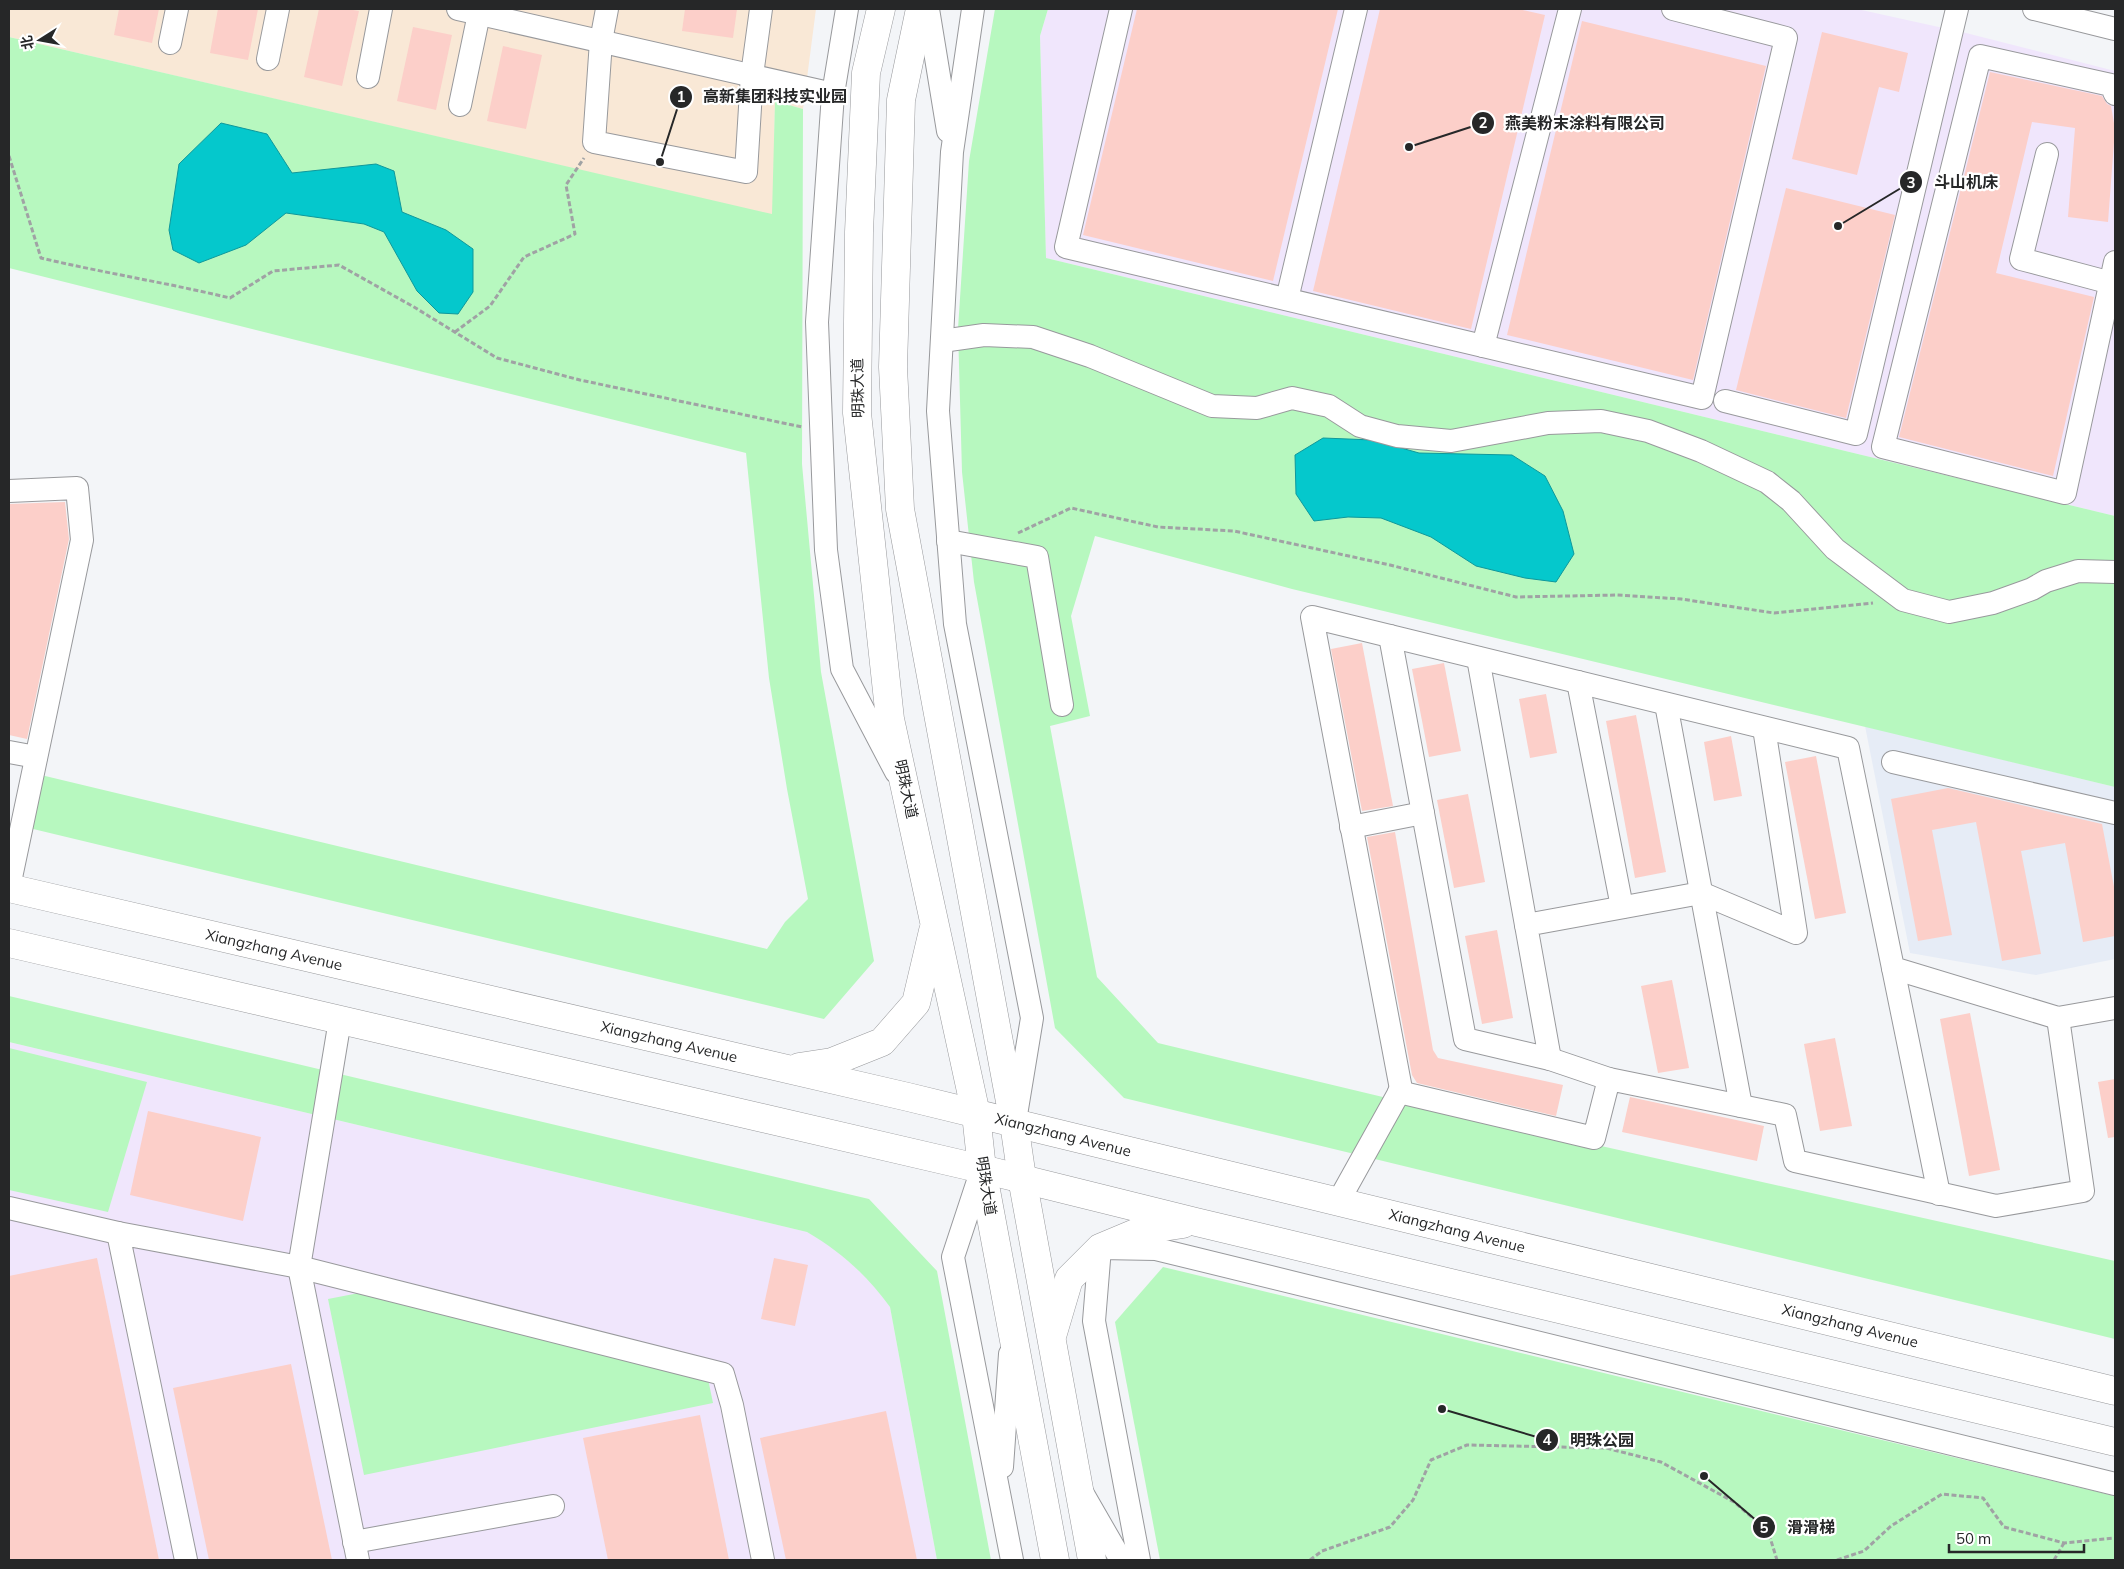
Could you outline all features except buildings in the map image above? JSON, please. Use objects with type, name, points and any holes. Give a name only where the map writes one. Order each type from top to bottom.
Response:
[{"type":"main road","name":"明珠大道","points":[[881,9],[866,73],[859,232],[858,413],[890,719],[976,1114],[982,1169],[1055,1560]]},
{"type":"main road","points":[[920,9],[901,100],[893,367],[900,509],[1014,1123],[1022,1178],[1092,1560]]},
{"type":"main road","name":"Xiangzhang Avenue","points":[[9,888],[1014,1123],[2115,1391]]},
{"type":"main road","points":[[786,1069],[832,1062],[882,1042],[916,1002],[934,922]]},
{"type":"main road","points":[[9,943],[1022,1178],[1196,1222],[2115,1442]]},
{"type":"main road","points":[[1051,1340],[1069,1279],[1100,1248],[1143,1230],[1196,1222]]},
{"type":"street","points":[[170,44],[177,9]]},
{"type":"street","points":[[268,59],[278,9]]},
{"type":"street","points":[[368,77],[381,9]]},
{"type":"street","points":[[607,9],[601,41],[594,142],[746,172],[752,75],[761,9]]},
{"type":"street","points":[[847,9],[833,94],[817,322],[826,550],[842,669],[906,792]]},
{"type":"street","points":[[837,68],[864,9]]},
{"type":"street","points":[[928,9],[952,152]]},
{"type":"street","points":[[973,9],[952,152],[938,411],[955,624],[1032,1018],[1014,1123]]},
{"type":"street","points":[[1122,9],[1066,247],[1702,398],[1786,38],[1673,9]]},
{"type":"street","points":[[1287,299],[1356,9]]},
{"type":"street","points":[[1483,346],[1570,9]]},
{"type":"street","points":[[1725,401],[1856,434],[1957,9]]},
{"type":"street","points":[[2034,9],[2115,29]]},
{"type":"street","points":[[460,106],[472,10],[833,94]]},
{"type":"street","points":[[2046,154],[2021,259],[2114,277],[2064,493],[1882,447],[1980,56],[2111,85],[2115,94]]},
{"type":"street","points":[[942,341],[984,335],[1033,336],[1090,356],[1212,406],[1257,408],[1292,398],[1329,406],[1360,426],[1397,436],[1452,440],[1548,423],[1601,421],[1648,432],[1701,451],[1767,482],[1791,501],[1835,548],[1903,600],[1949,612],[1994,603],[2032,589],[2046,581],[2078,571],[2115,572]]},
{"type":"street","points":[[9,491],[77,488],[82,540],[9,888]]},
{"type":"street","points":[[948,541],[1037,557],[1062,705]]},
{"type":"street","points":[[1338,1202],[1401,1089],[1312,617],[1848,748],[1939,1194]]},
{"type":"street","points":[[1390,636],[1465,1039],[1550,1059],[1609,1078],[1785,1115],[1795,1161],[1996,1206],[2083,1191],[2058,1018]]},
{"type":"street","points":[[1478,658],[1550,1059]]},
{"type":"street","points":[[1578,682],[1622,908]]},
{"type":"street","points":[[1666,704],[1741,1106]]},
{"type":"street","points":[[1526,925],[1701,893],[1796,933],[1764,728]]},
{"type":"street","points":[[9,752],[36,758]]},
{"type":"street","points":[[1893,762],[2115,813]]},
{"type":"street","points":[[1351,827],[1423,813]]},
{"type":"street","points":[[1893,968],[2058,1018],[2115,1008]]},
{"type":"street","points":[[340,1020],[299,1268],[356,1551],[553,1506]]},
{"type":"street","points":[[1399,1092],[1594,1138],[1609,1078]]},
{"type":"street","points":[[982,1169],[953,1257],[1012,1560]]},
{"type":"street","points":[[9,1208],[118,1233],[299,1268],[723,1374],[732,1405],[763,1560]]},
{"type":"street","points":[[118,1233],[186,1560]]},
{"type":"street","points":[[1138,1560],[1094,1321],[1100,1248],[1156,1249],[2115,1484]]},
{"type":"street","points":[[1000,1497],[1012,1331]]},
{"type":"street","points":[[1078,1484],[1121,1560]]},
{"type":"path","points":[[454,332],[490,306],[524,256],[575,234],[566,186],[594,142]]},
{"type":"path","points":[[9,156],[41,258],[230,298],[273,271],[339,265],[497,358],[580,380],[821,431]]},
{"type":"path","points":[[987,548],[1071,508],[1158,527],[1234,531],[1390,565],[1516,597],[1617,595],[1681,599],[1774,613],[1903,600]]},
{"type":"path","points":[[1310,1560],[1322,1551],[1390,1527],[1413,1500],[1431,1460],[1467,1445],[1606,1448],[1662,1462],[1734,1502],[1768,1532],[1777,1560]]},
{"type":"path","points":[[1837,1560],[1864,1551],[1891,1526],[1942,1494],[1983,1498],[2004,1527],[2064,1543],[2115,1538]]},
{"type":"path","points":[[2054,1560],[2064,1543]]},
{"type":"shaded area","points":[[9,9],[816,9],[803,109],[775,101],[773,215],[9,37]]},
{"type":"shaded area","points":[[1048,9],[1857,9],[1966,33],[2115,71],[2115,516],[1046,258],[1040,36]]},
{"type":"shaded area","points":[[1865,726],[2115,787],[2115,959],[2036,975],[1910,953]]},
{"type":"shaded area","points":[[9,1042],[807,1232],[831,1246],[852,1264],[873,1284],[890,1307],[937,1560],[9,1560]]},
{"type":"green space","points":[[995,9],[1048,9],[1040,36],[1046,258],[2115,516],[2115,787],[1292,589],[1095,536],[1071,616],[1090,716],[1050,726],[1097,977],[1158,1043],[1387,1098],[2115,1261],[2115,1339],[1124,1098],[1055,1028],[974,582],[962,472],[958,329],[969,161]]},
{"type":"green space","points":[[9,37],[772,214],[775,101],[803,109],[802,464],[821,672],[874,961],[824,1019],[29,828],[41,775],[767,949],[785,922],[808,899],[787,789],[769,678],[746,453],[9,268]]},
{"type":"green space","points":[[9,996],[869,1199],[937,1271],[991,1560],[937,1560],[890,1307],[863,1274],[831,1248],[807,1232],[9,1042]]},
{"type":"green space","points":[[9,1048],[147,1082],[108,1212],[9,1190]]},
{"type":"green space","points":[[1163,1267],[2115,1496],[2115,1560],[1160,1560],[1115,1322]]},
{"type":"green space","points":[[359,1293],[708,1379],[713,1403],[364,1475],[328,1299]]},
{"type":"water","points":[[221,123],[267,134],[292,173],[376,164],[394,171],[402,212],[446,230],[473,249],[473,292],[458,314],[439,313],[417,291],[384,232],[364,224],[286,213],[246,245],[199,263],[173,250],[169,230],[179,164]]},
{"type":"water","points":[[1323,438],[1373,440],[1419,453],[1512,455],[1545,476],[1563,511],[1574,554],[1556,582],[1525,578],[1476,566],[1431,537],[1381,518],[1348,517],[1314,521],[1296,494],[1295,455]]},
{"type":"place","name":"燕美粉末涂料有限公司","points":[[1409,147]]},
{"type":"place","name":"高新集团科技实业园","points":[[660,162]]},
{"type":"place","name":"斗山机床","points":[[1838,226]]},
{"type":"place","name":"明珠公园","points":[[1442,1409]]},
{"type":"place","name":"滑滑梯","points":[[1704,1476]]}]
